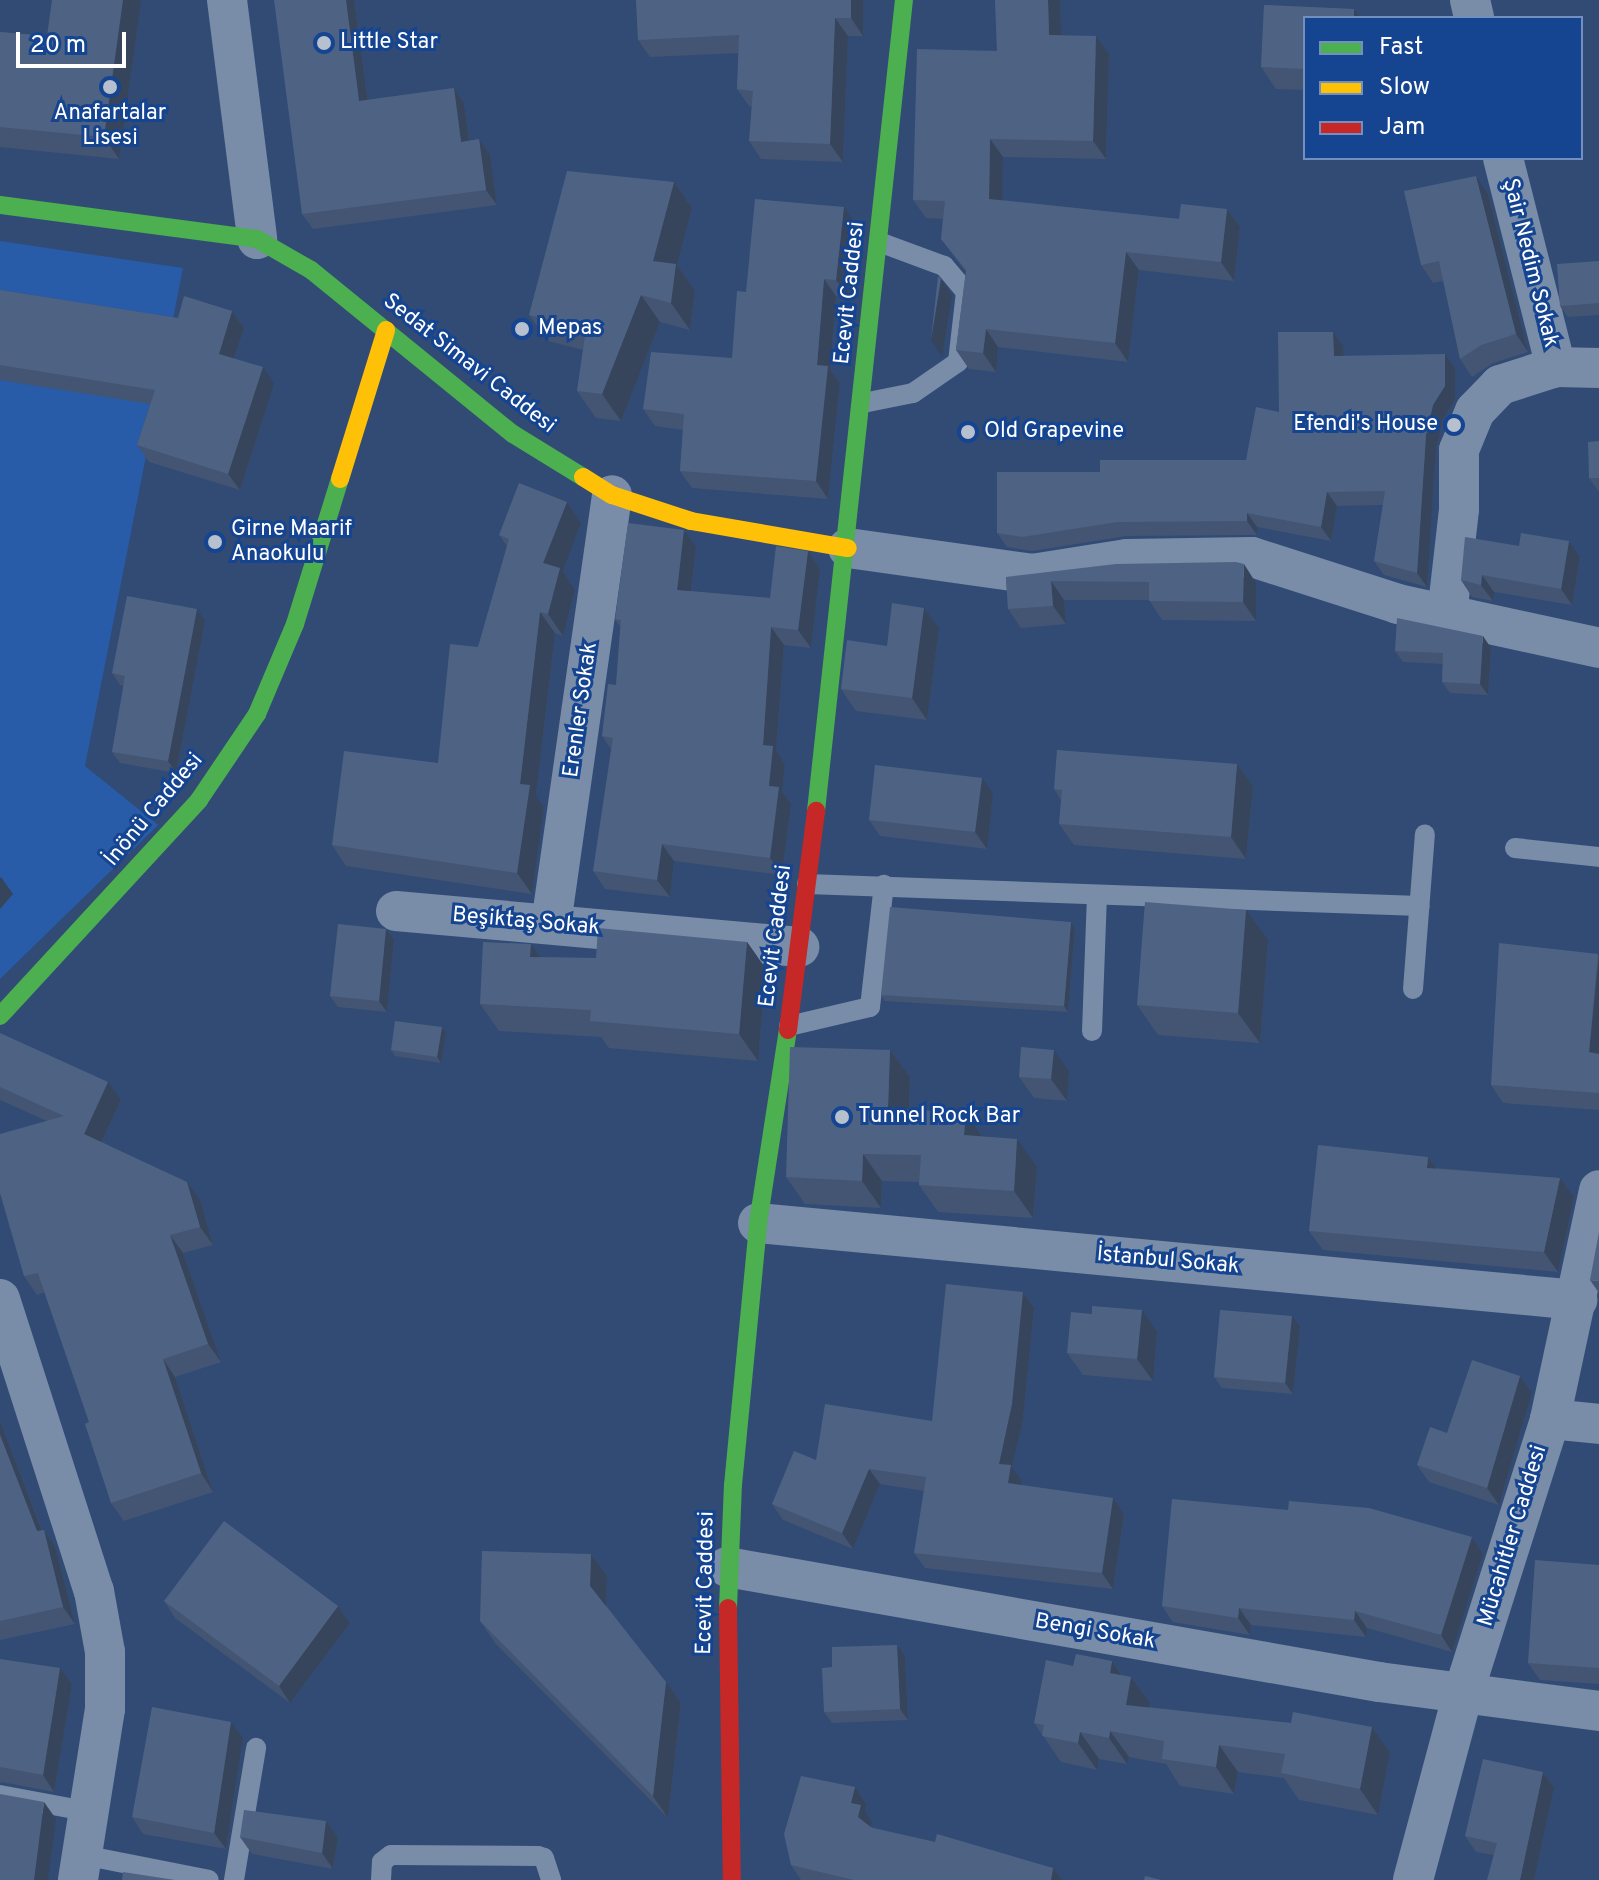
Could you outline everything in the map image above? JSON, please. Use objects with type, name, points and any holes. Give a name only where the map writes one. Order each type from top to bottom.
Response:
[{"type":"main road","name":"Ecevit Caddesi","points":[[732,1880],[727,1567],[758,1223],[789,1026],[848,548],[904,0]]},
{"type":"main road","points":[[0,205],[257,239]]},
{"type":"main road","name":"Sedat Simavi Caddesi","points":[[257,239],[311,270],[513,434],[612,495],[691,521],[848,548]]},
{"type":"main road","name":"İnönü Caddesi","points":[[0,1016],[199,800],[257,714],[295,624],[386,330]]},
{"type":"street","points":[[227,0],[257,239]]},
{"type":"street","name":"Şair Nedim Sokak","points":[[1504,160],[1556,367]]},
{"type":"street","points":[[1447,615],[1459,509],[1459,450],[1475,411],[1500,385],[1556,367],[1599,368]]},
{"type":"street","name":"Erenler Sokak","points":[[551,924],[612,495]]},
{"type":"street","points":[[848,548],[1032,574],[1127,559],[1252,557],[1447,615],[1599,648]]},
{"type":"street","name":"Beşiktaş Sokak","points":[[396,911],[799,947]]},
{"type":"street","name":"Mücahitler Caddesi","points":[[1413,1880],[1463,1694],[1550,1419],[1599,1190]]},
{"type":"street","name":"İstanbul Sokak","points":[[758,1223],[1577,1300]]},
{"type":"street","points":[[0,1299],[94,1591],[105,1652],[105,1709],[81,1867]]},
{"type":"street","points":[[1550,1419],[1599,1424]]},
{"type":"street","name":"Bengi Sokak","points":[[727,1567],[1463,1694],[1599,1711]]},
{"type":"lane","points":[[863,403],[913,393],[958,362],[966,292],[944,266],[879,242]]},
{"type":"lane","points":[[1413,989],[1425,834]]},
{"type":"lane","points":[[1515,848],[1599,857]]},
{"type":"lane","points":[[807,884],[1420,906]]},
{"type":"lane","points":[[789,1026],[870,1007],[884,885]]},
{"type":"lane","points":[[1092,1031],[1097,895]]},
{"type":"lane","points":[[234,1880],[256,1748]]},
{"type":"lane","points":[[0,1795],[91,1812]]},
{"type":"lane","points":[[381,1880],[382,1862],[391,1855],[538,1856],[544,1858],[551,1880]]},
{"type":"lane","points":[[81,1867],[209,1880]]},
{"type":"shaded area","points":[[0,241],[183,268],[85,766],[158,825],[0,979]]},
{"type":"building","points":[[52,0],[123,0],[104,137],[0,127],[0,32],[47,36]]},
{"type":"building","points":[[274,0],[346,0],[359,101],[454,88],[461,142],[479,139],[486,190],[302,214]]},
{"type":"building","points":[[636,0],[851,0],[851,18],[835,18],[830,144],[749,141],[753,91],[737,89],[739,35],[638,40]]},
{"type":"building","points":[[995,0],[1048,0],[1049,35],[1096,36],[1093,141],[990,139],[989,199],[1179,219],[1181,204],[1227,209],[1221,262],[1126,252],[1115,343],[986,329],[983,353],[956,350],[966,270],[941,239],[945,201],[913,200],[917,49],[997,51]]},
{"type":"building","points":[[1264,5],[1354,9],[1354,16],[1303,16],[1303,69],[1261,67]]},
{"type":"building","points":[[567,171],[674,182],[653,261],[676,264],[671,303],[641,295],[602,394],[577,391],[586,329],[529,315]]},
{"type":"building","points":[[1476,176],[1516,334],[1481,345],[1460,359],[1439,261],[1421,265],[1404,191]]},
{"type":"building","points":[[755,199],[844,207],[836,280],[824,279],[817,365],[828,366],[816,481],[680,471],[684,414],[643,409],[651,352],[732,358],[737,291],[746,292]]},
{"type":"building","points":[[1599,261],[1599,303],[1560,306],[1557,264]]},
{"type":"building","points":[[938,276],[941,279],[931,340]]},
{"type":"building","points":[[0,290],[178,318],[184,296],[232,311],[219,354],[263,367],[228,474],[137,445],[155,390],[0,365]]},
{"type":"building","points":[[1278,332],[1333,332],[1334,356],[1445,354],[1445,386],[1433,405],[1426,435],[1417,573],[1374,561],[1385,491],[1327,492],[1321,527],[1247,513],[1247,521],[1117,522],[1022,537],[997,533],[997,472],[1100,472],[1100,460],[1246,460],[1256,407],[1279,412]]},
{"type":"building","points":[[1599,441],[1599,478],[1589,478],[1588,442]]},
{"type":"building","points":[[519,483],[567,502],[543,563],[560,568],[548,614],[540,612],[520,784],[530,785],[517,873],[332,845],[344,751],[438,763],[450,644],[478,647],[509,539],[499,535]]},
{"type":"building","points":[[628,523],[684,530],[677,590],[770,598],[776,546],[808,551],[798,630],[771,627],[763,745],[773,746],[769,786],[779,787],[770,858],[662,844],[657,880],[593,871],[613,738],[602,736],[608,684],[616,685],[621,620],[615,619]]},
{"type":"building","points":[[1521,533],[1569,541],[1561,589],[1482,575],[1481,585],[1461,580],[1465,537],[1519,546]]},
{"type":"building","points":[[1116,564],[1244,564],[1243,602],[1149,601],[1149,582],[1051,581],[1053,606],[1008,609],[1006,577]]},
{"type":"building","points":[[127,596],[197,609],[168,761],[112,752],[125,676],[112,673]]},
{"type":"building","points":[[892,603],[924,608],[912,698],[841,689],[847,640],[887,646]]},
{"type":"building","points":[[1397,618],[1483,636],[1480,684],[1442,682],[1443,653],[1395,651]]},
{"type":"building","points":[[1057,750],[1237,764],[1231,837],[1059,824],[1062,790],[1054,789]]},
{"type":"building","points":[[875,765],[982,778],[975,832],[869,820]]},
{"type":"building","points":[[1145,902],[1246,910],[1238,1013],[1137,1005]]},
{"type":"building","points":[[890,907],[1071,922],[1064,1006],[881,995]]},
{"type":"building","points":[[338,924],[386,929],[379,1001],[330,996]]},
{"type":"building","points":[[598,928],[747,942],[739,1034],[590,1021],[591,1010],[480,1004],[483,942],[531,944],[530,957],[596,958]]},
{"type":"building","points":[[1499,943],[1598,954],[1589,1052],[1599,1054],[1599,1093],[1491,1085]]},
{"type":"building","points":[[395,1021],[442,1027],[437,1057],[391,1050]]},
{"type":"building","points":[[0,1033],[108,1082],[84,1134],[187,1182],[200,1227],[170,1235],[208,1344],[163,1359],[201,1473],[111,1503],[85,1424],[89,1422],[38,1273],[24,1276],[0,1193],[0,1134],[64,1116],[0,1087]]},
{"type":"building","points":[[790,1047],[890,1050],[888,1108],[966,1113],[964,1135],[1017,1139],[1014,1191],[919,1185],[921,1155],[863,1154],[862,1181],[786,1177]]},
{"type":"building","points":[[1021,1047],[1054,1050],[1051,1079],[1019,1077]]},
{"type":"building","points":[[1318,1145],[1428,1157],[1427,1168],[1560,1178],[1544,1252],[1309,1231]]},
{"type":"building","points":[[1599,1232],[1599,1281],[1590,1280]]},
{"type":"building","points":[[946,1284],[1023,1292],[1012,1404],[999,1464],[1011,1465],[1008,1483],[1113,1498],[1102,1573],[914,1553],[926,1477],[869,1469],[842,1533],[772,1504],[794,1451],[816,1460],[825,1404],[932,1421]]},
{"type":"building","points":[[1092,1306],[1142,1310],[1137,1359],[1067,1353],[1071,1312],[1092,1314]]},
{"type":"building","points":[[1220,1310],[1292,1316],[1285,1383],[1214,1377]]},
{"type":"building","points":[[1472,1360],[1520,1376],[1487,1488],[1417,1465],[1430,1427],[1447,1433]]},
{"type":"building","points":[[0,1435],[37,1531],[44,1530],[63,1607],[0,1621]]},
{"type":"building","points":[[1172,1499],[1288,1510],[1289,1501],[1369,1508],[1472,1537],[1441,1635],[1355,1611],[1354,1620],[1239,1608],[1238,1618],[1162,1606]]},
{"type":"building","points":[[224,1521],[338,1606],[279,1686],[164,1601]]},
{"type":"building","points":[[482,1551],[591,1554],[590,1586],[666,1682],[653,1796],[480,1621]]},
{"type":"building","points":[[1535,1560],[1599,1565],[1599,1668],[1528,1663]]},
{"type":"building","points":[[897,1645],[900,1709],[824,1712],[822,1668],[832,1667],[832,1647]]},
{"type":"building","points":[[1076,1654],[1112,1661],[1110,1673],[1131,1677],[1126,1705],[1291,1723],[1293,1712],[1372,1727],[1360,1789],[1281,1773],[1285,1754],[1219,1745],[1216,1767],[1162,1759],[1164,1741],[1110,1731],[1109,1738],[1080,1732],[1078,1743],[1042,1736],[1044,1725],[1034,1723],[1046,1660],[1073,1666]]},
{"type":"building","points":[[0,1659],[60,1668],[43,1775],[0,1767]]},
{"type":"building","points":[[152,1707],[231,1722],[214,1833],[132,1817]]},
{"type":"building","points":[[1483,1759],[1543,1772],[1520,1880],[1487,1880],[1497,1843],[1465,1836]]},
{"type":"building","points":[[801,1776],[855,1787],[851,1803],[861,1805],[858,1817],[872,1828],[935,1842],[937,1834],[1053,1868],[1051,1880],[854,1880],[791,1865],[784,1834]]},
{"type":"building","points":[[0,1794],[44,1802],[34,1880],[0,1880]]},
{"type":"building","points":[[244,1810],[326,1821],[322,1853],[240,1837]]},
{"type":"building","points":[[123,1872],[175,1880],[122,1880]]},
{"type":"traffic: fast","points":[[816,811],[904,0]]},
{"type":"traffic: fast","points":[[0,205],[257,239],[311,270],[513,434],[583,477]]},
{"type":"traffic: fast","points":[[0,1016],[199,800],[257,714],[295,624],[340,479]]},
{"type":"traffic: fast","points":[[728,1608],[733,1485],[758,1223],[788,1030]]},
{"type":"traffic: slow","points":[[340,479],[386,330]]},
{"type":"traffic: slow","points":[[583,477],[612,495],[691,521],[848,548]]},
{"type":"traffic: jam","points":[[788,1030],[816,811]]},
{"type":"traffic: jam","points":[[728,1608],[732,1880]]},
{"type":"place","name":"Little Star","points":[[324,43]]},
{"type":"place","name":"Anafartalar Lisesi","points":[[110,87]]},
{"type":"place","name":"Mepas","points":[[522,329]]},
{"type":"place","name":"Efendi's House","points":[[1454,425]]},
{"type":"place","name":"Old Grapevine","points":[[968,432]]},
{"type":"place","name":"Girne Maarif Anaokulu","points":[[215,542]]},
{"type":"place","name":"Tunnel Rock Bar","points":[[842,1117]]}]
